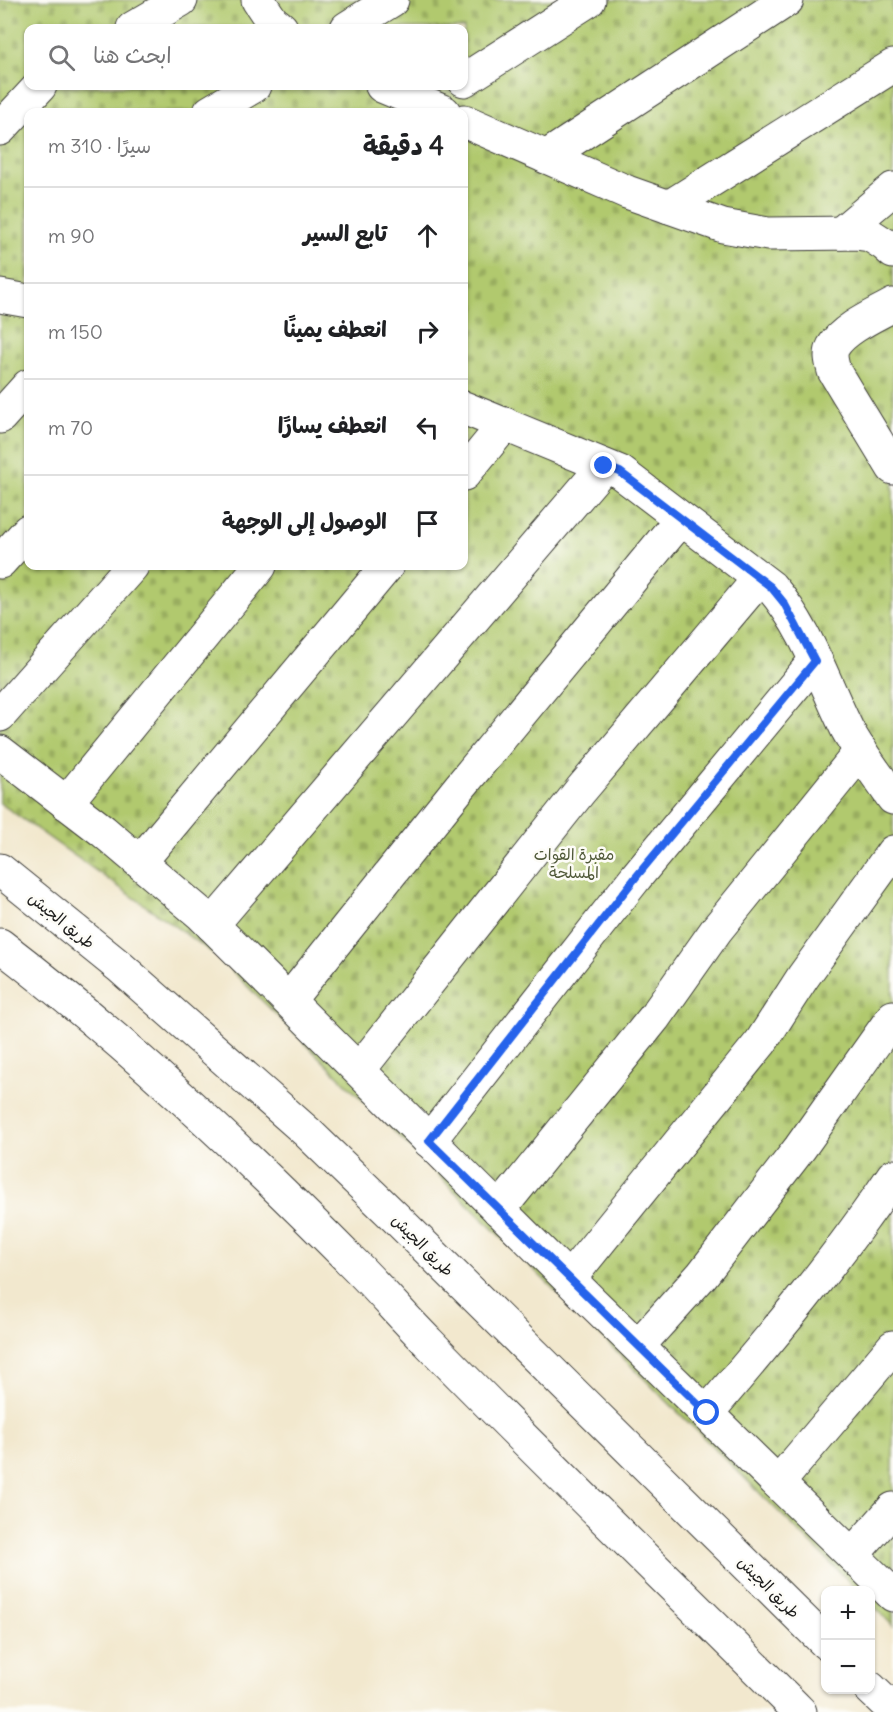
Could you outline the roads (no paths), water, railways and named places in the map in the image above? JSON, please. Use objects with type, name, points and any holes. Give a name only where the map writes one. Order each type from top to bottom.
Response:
[{"type":"main road","points":[[140,24],[181,0]]},
{"type":"main road","points":[[258,0],[276,24]]},
{"type":"main road","points":[[353,24],[392,0]]},
{"type":"main road","points":[[468,77],[589,0]]},
{"type":"main road","points":[[546,157],[788,0]]},
{"type":"main road","points":[[669,207],[893,66]]},
{"type":"main road","points":[[24,138],[0,130],[36,90]]},
{"type":"main road","points":[[217,108],[247,90]]},
{"type":"main road","points":[[390,90],[433,108]]},
{"type":"main road","points":[[436,108],[452,90]]},
{"type":"main road","points":[[468,123],[627,192],[723,226],[768,234],[855,233],[870,235],[893,252]]},
{"type":"main road","points":[[841,233],[893,189]]},
{"type":"main road","points":[[0,296],[24,300]]},
{"type":"main road","points":[[887,446],[834,371],[830,358],[833,347],[850,329],[893,305]]},
{"type":"main road","points":[[0,417],[24,390]]},
{"type":"main road","points":[[468,410],[620,472],[771,587],[784,603],[848,731],[893,798]]},
{"type":"main road","points":[[468,469],[505,424]]},
{"type":"main road","points":[[212,925],[604,466]]},
{"type":"main road","points":[[289,1000],[459,788],[681,519]]},
{"type":"main road","points":[[0,562],[24,535]]},
{"type":"main road","points":[[0,715],[128,570]]},
{"type":"main road","points":[[66,803],[257,570]]},
{"type":"main road","points":[[140,862],[384,570]]},
{"type":"main road","points":[[359,1070],[581,790],[759,579]]},
{"type":"main road","points":[[429,1141],[636,877],[815,661]]},
{"type":"main road","points":[[499,1210],[654,1018],[717,929],[861,751]]},
{"type":"main road","points":[[0,752],[140,862],[212,925],[569,1279],[893,1595]]},
{"type":"main road","points":[[569,1279],[761,1042],[803,976],[893,852]]},
{"type":"main road","name":"طريق الجيش","points":[[0,870],[120,967],[307,1132],[822,1640]]},
{"type":"main road","points":[[0,945],[112,1037],[271,1181],[351,1260],[428,1342],[801,1712]]},
{"type":"main road","points":[[638,1346],[702,1275],[800,1148],[893,1017]]},
{"type":"main road","points":[[707,1413],[790,1315],[867,1215],[893,1176]]},
{"type":"main road","points":[[778,1483],[893,1347]]},
{"type":"main road","points":[[852,1555],[893,1509]]},
{"type":"main road","points":[[875,1693],[893,1710]]},
{"type":"park label","name":"مقبرة القوات المسلحة","points":[[574,863]]}]
